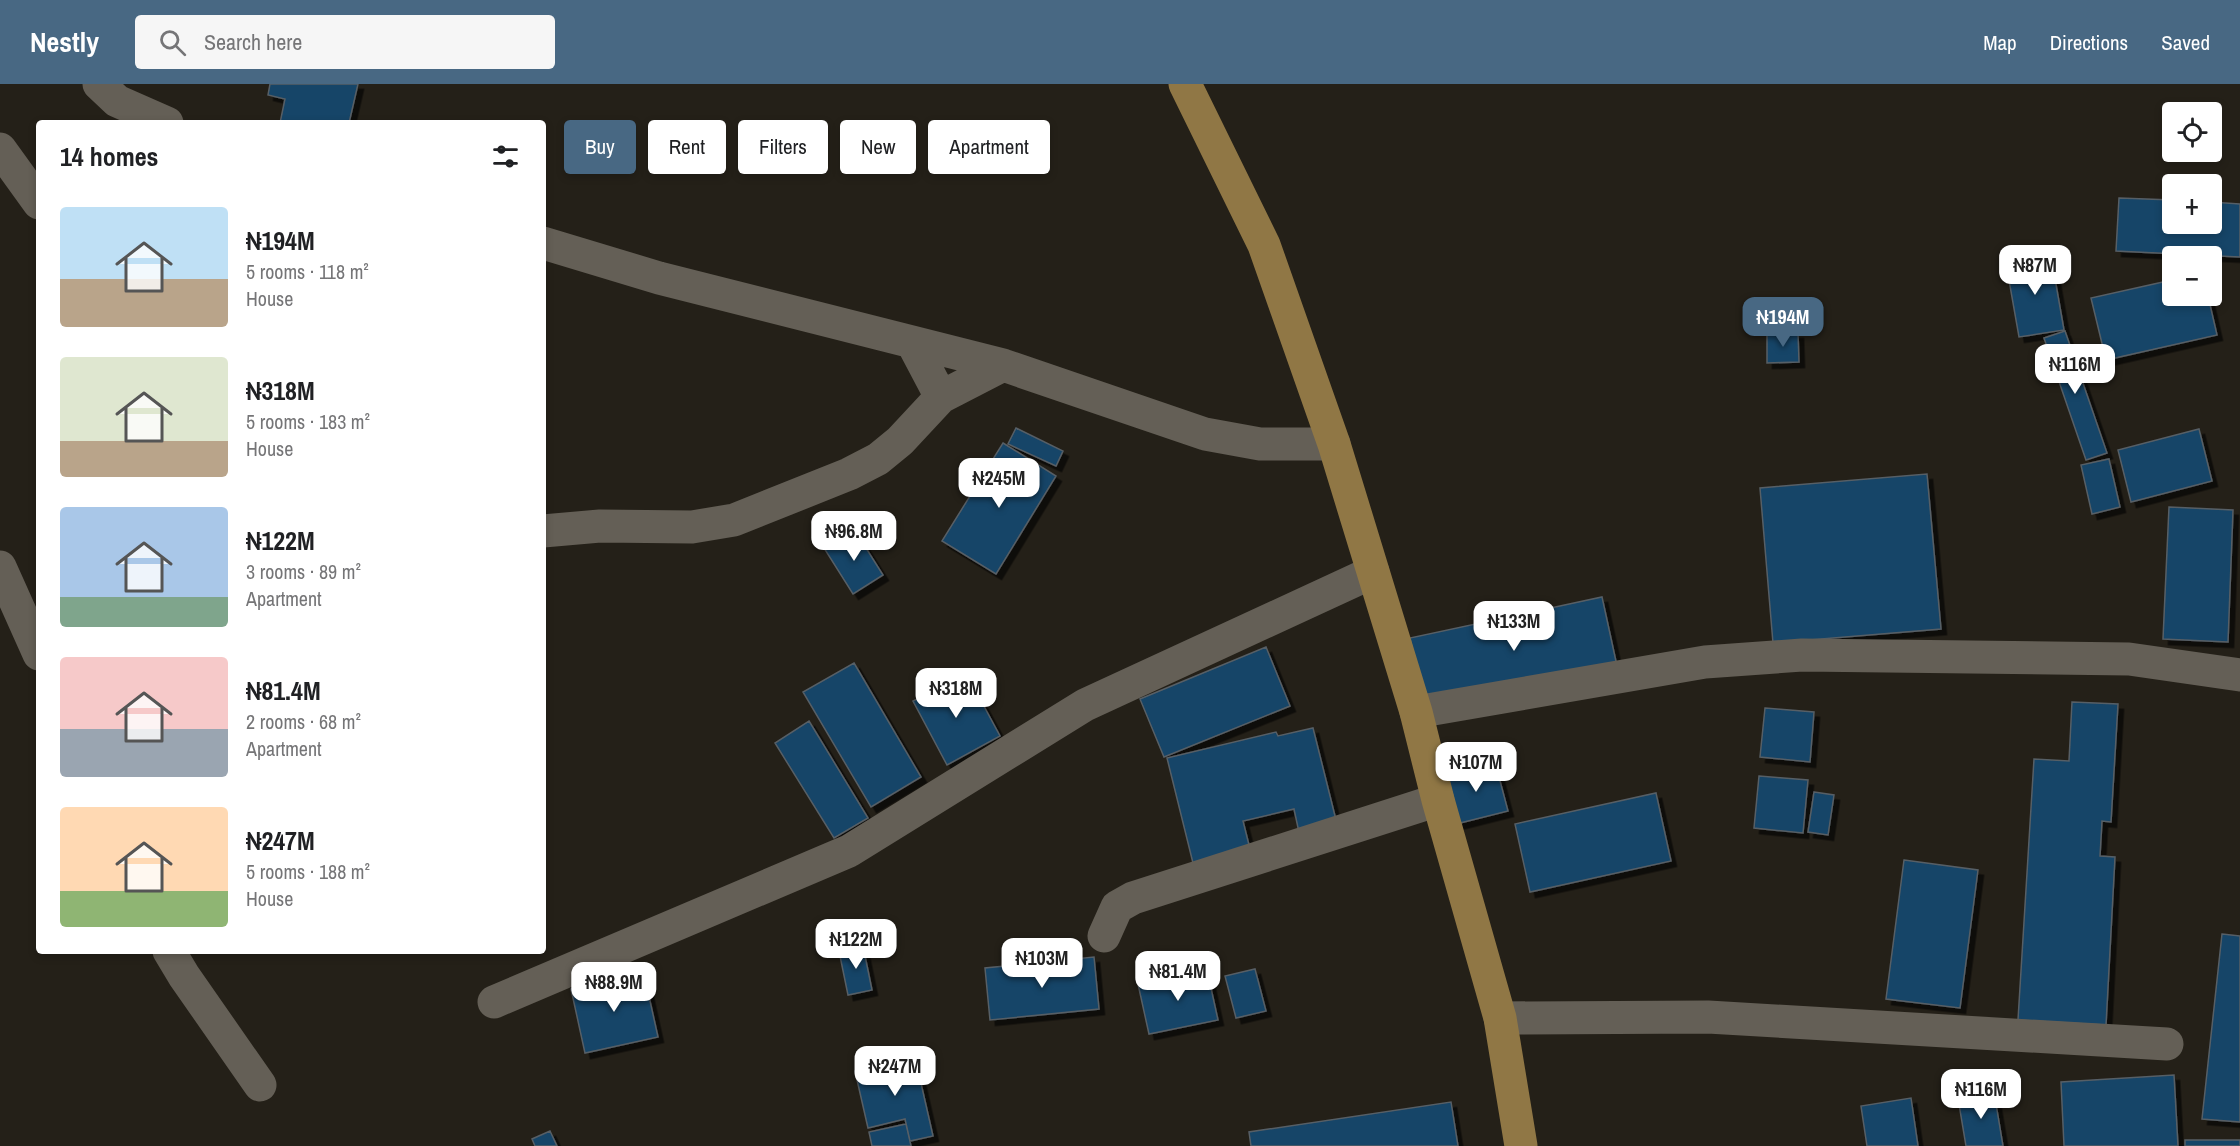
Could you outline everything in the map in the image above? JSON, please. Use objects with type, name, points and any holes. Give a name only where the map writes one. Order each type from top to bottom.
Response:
[{"type":"main road","points":[[1185,84],[1264,245],[1335,444],[1416,712],[1438,800],[1500,1018],[1521,1146]]},
{"type":"street","points":[[99,84],[117,101],[160,120]]},
{"type":"street","points":[[0,148],[36,199]]},
{"type":"street","points":[[546,244],[659,278],[1003,365],[1204,434],[1260,444],[1335,444]]},
{"type":"street","points":[[912,342],[941,397]]},
{"type":"street","points":[[546,531],[600,526],[692,527],[734,520],[849,474],[878,459],[900,441],[941,397],[1003,365]]},
{"type":"street","points":[[0,567],[36,647]]},
{"type":"street","points":[[494,1002],[849,851],[1085,705],[1372,572]]},
{"type":"street","points":[[1416,712],[1705,662],[1802,655],[2129,659],[2240,675]]},
{"type":"street","points":[[1104,936],[1117,907],[1133,898],[1438,800]]},
{"type":"street","points":[[171,954],[260,1085]]},
{"type":"street","points":[[1500,1018],[1708,1017],[2167,1044]]},
{"type":"building","points":[[270,84],[358,84],[350,120],[281,120],[285,99],[268,95]]},
{"type":"building","points":[[2119,198],[2162,200],[2162,234],[2222,234],[2222,203],[2240,204],[2240,257],[2222,256],[2222,246],[2162,246],[2162,253],[2116,251]]},
{"type":"building","points":[[2051,256],[2064,330],[2019,337],[2006,263]]},
{"type":"building","points":[[2162,282],[2162,306],[2210,306],[2217,335],[2106,360],[2091,298]]},
{"type":"building","points":[[2065,331],[2107,453],[2086,460],[2044,338]]},
{"type":"building","points":[[1798,333],[1799,362],[1767,363],[1767,334]]},
{"type":"building","points":[[1016,428],[1063,451],[1056,466],[1008,444]]},
{"type":"building","points":[[2199,429],[2212,481],[2131,502],[2118,450]]},
{"type":"building","points":[[1003,443],[1056,476],[996,574],[942,541]]},
{"type":"building","points":[[2109,459],[2120,507],[2092,514],[2081,465]]},
{"type":"building","points":[[1927,474],[1941,629],[1773,643],[1760,488]]},
{"type":"building","points":[[2169,507],[2233,510],[2228,642],[2163,639]]},
{"type":"building","points":[[854,529],[883,575],[853,594],[824,548]]},
{"type":"building","points":[[1602,597],[1617,666],[1425,706],[1410,638]]},
{"type":"building","points":[[1266,647],[1290,706],[1164,757],[1140,699]]},
{"type":"building","points":[[854,663],[921,777],[871,807],[803,692]]},
{"type":"building","points":[[966,673],[1000,736],[947,765],[913,701]]},
{"type":"building","points":[[2072,702],[2118,704],[2111,822],[2102,821],[2100,856],[2115,857],[2106,1025],[2018,1020],[2034,759],[2069,761]]},
{"type":"building","points":[[1765,708],[1814,712],[1810,762],[1760,757]]},
{"type":"building","points":[[809,721],[868,818],[834,838],[775,743]]},
{"type":"building","points":[[1313,728],[1338,828],[1300,837],[1294,809],[1243,821],[1250,849],[1193,863],[1167,758],[1276,732],[1278,736]]},
{"type":"building","points":[[1495,762],[1508,811],[1456,824],[1443,776]]},
{"type":"building","points":[[1759,776],[1808,780],[1803,833],[1754,828]]},
{"type":"building","points":[[1814,792],[1834,795],[1828,835],[1808,832]]},
{"type":"building","points":[[1656,793],[1671,861],[1530,892],[1515,824]]},
{"type":"building","points":[[1904,860],[1978,870],[1960,1008],[1886,999]]},
{"type":"building","points":[[2222,934],[2240,936],[2240,1122],[2202,1119]]},
{"type":"building","points":[[863,946],[872,990],[848,995],[839,951]]},
{"type":"building","points":[[1094,957],[1099,1009],[990,1020],[985,968]]},
{"type":"building","points":[[1255,969],[1266,1011],[1236,1018],[1225,976]]},
{"type":"building","points":[[1207,970],[1218,1020],[1149,1034],[1138,984]]},
{"type":"building","points":[[644,974],[658,1037],[585,1053],[571,989]]},
{"type":"building","points":[[915,1057],[933,1136],[910,1141],[905,1119],[868,1128],[855,1071]]},
{"type":"building","points":[[2174,1075],[2178,1146],[2064,1146],[2061,1082]]},
{"type":"building","points":[[1994,1092],[2003,1146],[1966,1146],[1958,1098]]},
{"type":"building","points":[[1911,1098],[1918,1146],[1867,1146],[1861,1106]]},
{"type":"building","points":[[1451,1102],[1458,1146],[1251,1146],[1249,1132]]},
{"type":"building","points":[[906,1124],[911,1146],[872,1146],[869,1132]]},
{"type":"building","points":[[550,1131],[557,1146],[535,1146],[532,1139]]},
{"type":"building","points":[[2185,1140],[2240,1140],[2240,1146],[2185,1146]]}]
